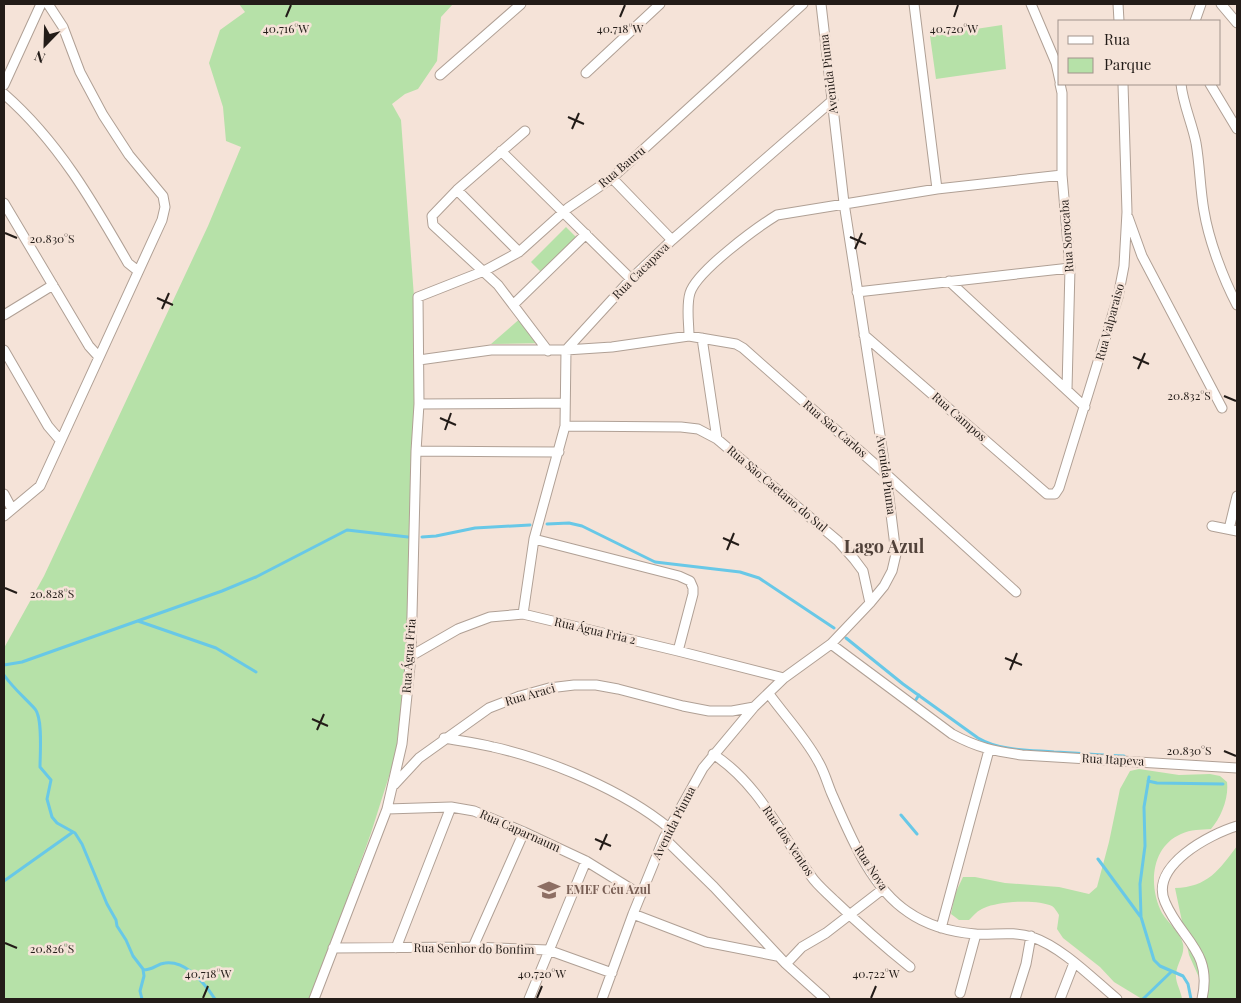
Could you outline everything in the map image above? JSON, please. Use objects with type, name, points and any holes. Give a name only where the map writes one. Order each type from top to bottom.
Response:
[{"type":"street","points":[[4,85],[41,4]]},
{"type":"street","points":[[4,516],[40,486],[164,214],[163,196],[129,155],[102,115],[80,72],[63,27],[48,4]]},
{"type":"street","points":[[440,75],[521,4]]},
{"type":"street","points":[[586,73],[660,4]]},
{"type":"street","name":"Rua Bauru","points":[[418,297],[484,271],[520,252],[564,212],[612,178],[803,4]]},
{"type":"street","name":"Avenida Piuma","points":[[602,999],[633,914],[664,838],[703,768],[754,708],[784,678],[830,644],[870,602],[888,579],[896,554],[886,474],[844,203],[821,4]]},
{"type":"street","points":[[914,4],[937,188]]},
{"type":"street","name":"Rua Sorocaba","points":[[1030,4],[1056,63],[1058,72]]},
{"type":"street","points":[[1114,4],[1118,13]]},
{"type":"street","points":[[1195,20],[1201,4]]},
{"type":"street","points":[[1221,4],[1237,23]]},
{"type":"street","name":"Rua Sorocaba","points":[[1061,85],[1062,175],[1070,268],[1067,389]]},
{"type":"street","name":"Rua Valparaiso","points":[[1055,494],[1059,488],[1085,407],[1118,297],[1124,266],[1127,212],[1123,85]]},
{"type":"street","points":[[1181,85],[1182,96],[1196,140],[1204,212],[1209,233],[1221,268],[1237,305]]},
{"type":"street","points":[[1211,85],[1237,129]]},
{"type":"street","points":[[4,94],[54,145],[77,178],[128,264],[138,271]]},
{"type":"street","name":"Rua Cacapava","points":[[566,350],[631,278],[833,100]]},
{"type":"street","points":[[524,131],[432,216],[433,225],[498,285],[548,351]]},
{"type":"street","points":[[501,151],[631,278]]},
{"type":"street","points":[[689,336],[690,294],[693,287],[703,274],[737,244],[764,223],[777,216],[937,188],[1062,175]]},
{"type":"street","points":[[612,178],[672,240]]},
{"type":"street","points":[[458,190],[520,252]]},
{"type":"street","points":[[4,203],[89,346],[99,357]]},
{"type":"street","points":[[1127,212],[1142,256],[1222,408]]},
{"type":"street","points":[[513,305],[586,234]]},
{"type":"street","points":[[857,292],[1070,268]]},
{"type":"street","points":[[949,281],[1085,407]]},
{"type":"street","points":[[4,315],[53,285]]},
{"type":"street","name":"Rua Água Fria","points":[[314,999],[387,809],[402,744],[411,656],[416,451],[419,404],[418,297]]},
{"type":"street","name":"Rua Campos","points":[[864,335],[1047,494],[1055,494]]},
{"type":"street","points":[[419,360],[491,350],[548,351],[612,348],[689,336],[702,338]]},
{"type":"street","name":"Rua São Carlos","points":[[702,338],[736,344],[743,348],[1016,592]]},
{"type":"street","name":"Rua São Caetano do Sul","points":[[702,338],[717,438],[838,541],[863,571],[870,602]]},
{"type":"street","points":[[4,350],[48,426],[60,440]]},
{"type":"street","points":[[523,614],[534,539],[565,426],[566,350]]},
{"type":"street","points":[[419,404],[565,403]]},
{"type":"street","points":[[565,426],[681,427],[698,429],[717,438]]},
{"type":"street","points":[[416,451],[559,452]]},
{"type":"street","points":[[4,494],[12,509]]},
{"type":"street","points":[[1212,526],[1233,530],[1237,496]]},
{"type":"street","points":[[534,539],[679,576],[690,581],[694,588],[693,594],[678,651]]},
{"type":"street","name":"Rua Água Fria 2","points":[[411,656],[458,628],[490,617],[523,614],[784,678]]},
{"type":"street","name":"Rua Itapeva","points":[[830,644],[952,734],[970,744],[989,750],[1022,755],[1237,768]]},
{"type":"street","name":"Rua Araci","points":[[392,786],[419,758],[444,738],[489,708],[529,693],[549,688],[596,685],[709,711],[732,711],[754,708]]},
{"type":"street","name":"Rua Nova","points":[[769,694],[819,762],[850,835],[883,890],[908,912],[924,922],[942,928],[976,934],[1010,933],[1031,936],[1059,952],[1117,999]]},
{"type":"street","points":[[444,738],[493,746],[554,765],[618,795],[656,817],[669,828]]},
{"type":"street","points":[[942,928],[989,750]]},
{"type":"street","name":"Rua dos Ventos","points":[[713,754],[729,765],[772,815],[812,878],[849,915],[910,967]]},
{"type":"street","points":[[396,948],[451,807]]},
{"type":"street","name":"Rua Caparnaum","points":[[387,809],[451,807],[474,811],[586,861],[641,895]]},
{"type":"street","points":[[1202,999],[1204,977],[1202,961],[1164,901],[1163,888],[1167,874],[1179,858],[1209,838],[1237,826]]},
{"type":"street","points":[[473,947],[524,832]]},
{"type":"street","points":[[664,838],[714,888],[777,956],[824,999]]},
{"type":"street","points":[[529,999],[586,861]]},
{"type":"street","points":[[786,964],[802,947],[883,890]]},
{"type":"street","points":[[633,914],[706,942],[777,956]]},
{"type":"street","points":[[960,993],[976,934]]},
{"type":"street","points":[[1015,999],[1026,964],[1031,936]]},
{"type":"street","name":"Rua Senhor do Bonfim","points":[[333,948],[473,947],[548,950],[612,973]]},
{"type":"street","points":[[1060,999],[1074,963]]},
{"type":"green space","points":[[239,4],[453,4],[441,17],[437,61],[418,89],[405,94],[392,104],[401,120],[414,297],[416,467],[413,587],[396,754],[371,833],[311,999],[4,999],[4,648],[44,576],[208,226],[241,147],[226,141],[223,107],[209,63],[220,30],[245,12]]},
{"type":"green space","points":[[1002,25],[1006,69],[936,79],[930,36]]},
{"type":"green space","points":[[566,227],[580,241],[544,275],[531,262]]},
{"type":"green space","points":[[523,316],[547,343],[491,344]]},
{"type":"green space","points":[[1139,769],[1179,775],[1210,774],[1220,776],[1227,782],[1227,795],[1224,807],[1211,829],[1188,831],[1171,840],[1163,848],[1155,868],[1155,891],[1162,913],[1177,932],[1183,944],[1183,952],[1176,977],[1182,999],[1142,999],[1114,982],[1100,967],[1063,938],[1057,929],[1059,915],[1052,906],[1038,902],[999,904],[982,909],[969,920],[959,920],[951,914],[955,894],[963,877],[975,877],[1005,883],[1059,887],[1089,894],[1097,887],[1120,789],[1130,771]]},
{"type":"green space","points":[[1237,846],[1237,999],[1202,999],[1201,982],[1189,955],[1175,888],[1196,884],[1212,876]]},
{"type":"waterway","points":[[547,524],[569,523],[582,526],[655,562],[740,572],[759,578],[834,628]]},
{"type":"waterway","points":[[422,537],[475,528],[530,525]]},
{"type":"waterway","points":[[4,665],[22,662],[222,591],[256,577],[347,530],[408,537]]},
{"type":"waterway","points":[[138,621],[216,648],[256,672]]},
{"type":"waterway","points":[[846,638],[903,684],[978,738],[987,742],[1005,748],[1124,756]]},
{"type":"waterway","points":[[4,675],[38,714],[41,746],[40,767],[51,780],[47,799],[52,817],[57,823],[75,833],[82,844],[117,926],[133,956],[143,969],[144,976],[140,991],[142,999]]},
{"type":"waterway","points":[[915,701],[919,695]]},
{"type":"waterway","points":[[1149,777],[1144,807],[1145,846],[1140,884],[1141,917],[1154,960],[1160,966],[1183,976],[1188,984],[1191,999]]},
{"type":"waterway","points":[[1148,781],[1157,783],[1223,784]]},
{"type":"waterway","points":[[901,815],[917,834]]},
{"type":"waterway","points":[[4,881],[73,832]]},
{"type":"waterway","points":[[1098,859],[1140,916]]},
{"type":"waterway","points":[[143,970],[165,963],[181,965],[201,980],[215,999]]},
{"type":"waterway","points":[[1143,999],[1171,972]]},
{"type":"place","name":"EMEF Céu Azul","points":[[549,890]]},
{"type":"district","name":"Lago Azul","points":[[884,547]]}]
